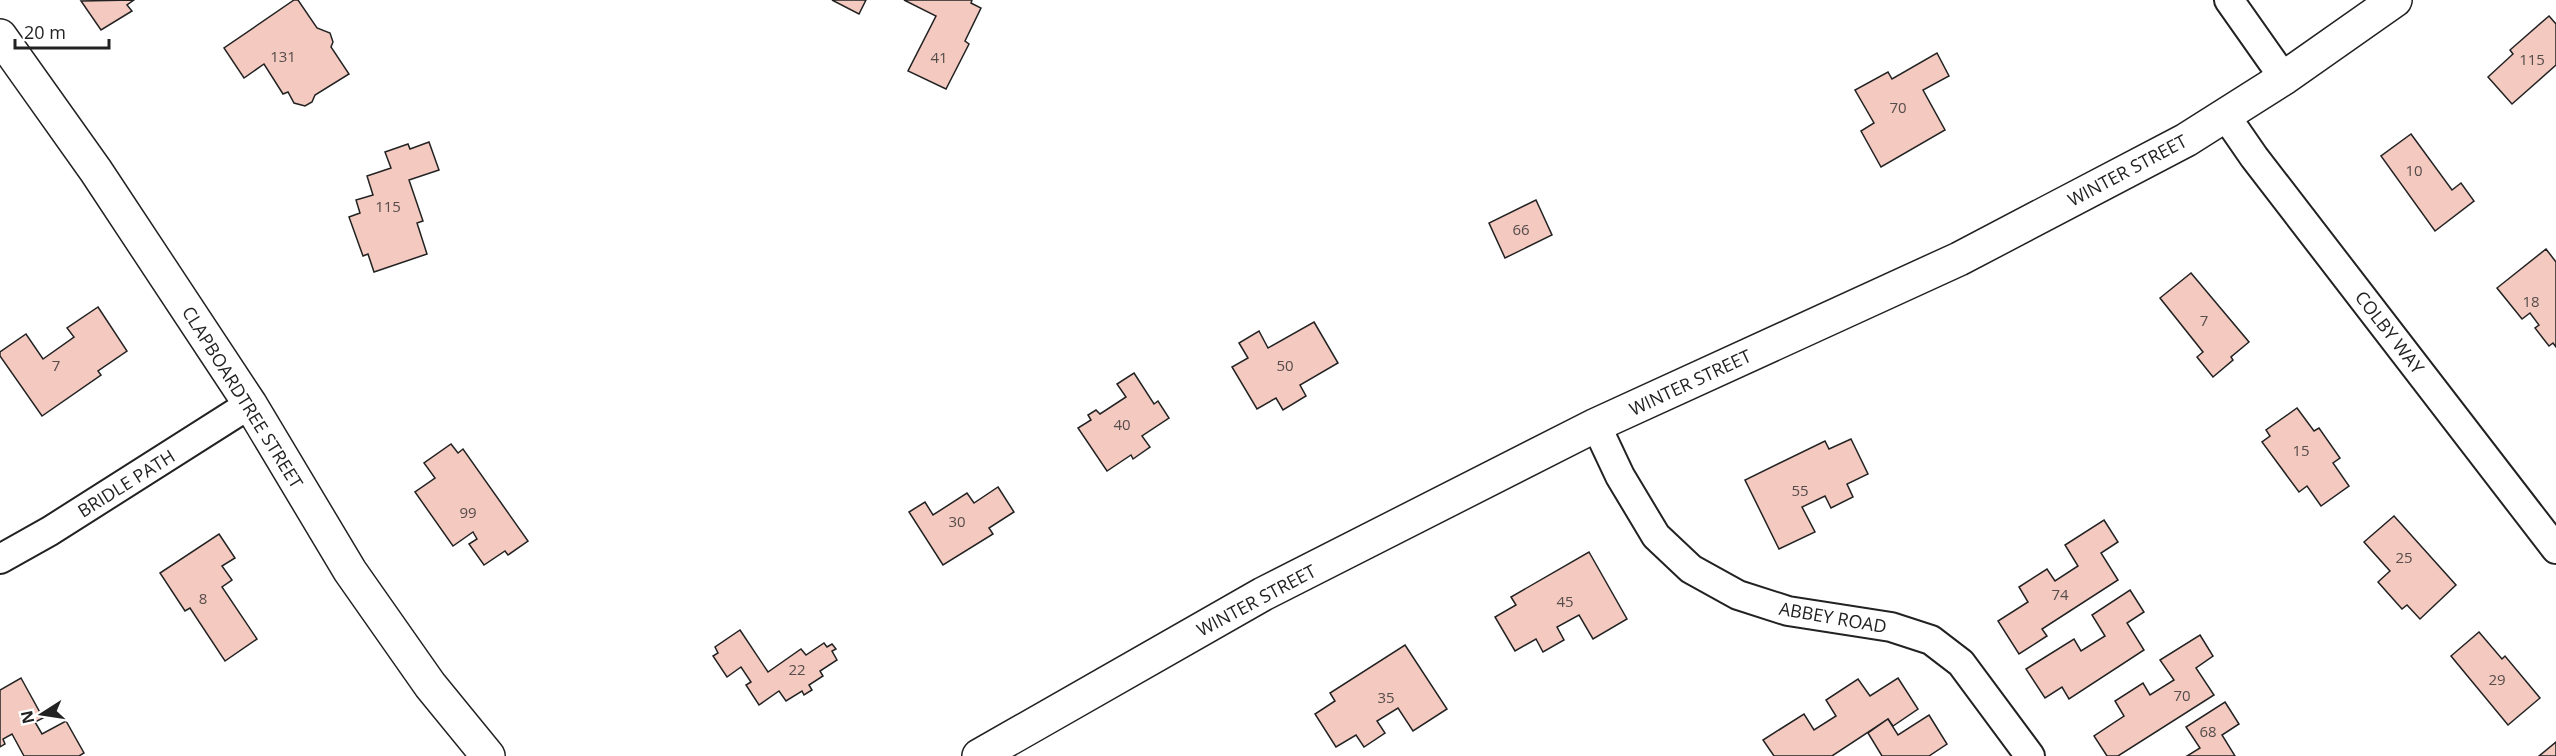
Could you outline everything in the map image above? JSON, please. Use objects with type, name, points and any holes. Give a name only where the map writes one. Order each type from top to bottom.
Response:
[{"type":"street","points":[[2229,0],[2284,78]]},
{"type":"street","name":"WINTER STREET","points":[[979,756],[1263,594],[1596,425],[1959,259],[2186,140],[2284,78],[2395,0]]},
{"type":"street","name":"CLAPBOARDTREE STREET","points":[[0,36],[96,171],[250,404],[350,571],[430,685],[488,756]]},
{"type":"street","name":"COLBY WAY","points":[[2224,115],[2555,546]]},
{"type":"street","name":"BRIDLE PATH","points":[[0,559],[50,531],[250,404]]},
{"type":"street","name":"ABBEY ROAD","points":[[1596,425],[1620,476],[1656,536],[1691,569],[1738,595],[1788,611],[1891,627],[1931,640],[1961,663],[2030,756]]},
{"type":"building","points":[[134,0],[127,5],[132,11],[101,30],[81,1]]},
{"type":"building","points":[[294,0],[298,0],[317,28],[330,33],[333,42],[331,47],[349,74],[315,95],[312,102],[305,106],[294,103],[288,92],[283,94],[264,64],[244,78],[224,48]]},
{"type":"building","points":[[832,0],[866,0],[859,14]]},
{"type":"building","points":[[904,0],[972,0],[971,3],[981,8],[965,41],[969,44],[946,89],[908,71],[936,16]]},
{"type":"building","points":[[2549,16],[2556,24],[2556,65],[2512,104],[2488,77],[2513,54],[2510,50]]},
{"type":"building","points":[[1937,53],[1949,76],[1923,90],[1945,130],[1881,167],[1861,131],[1874,123],[1855,90],[1888,72],[1892,79]]},
{"type":"building","points":[[2411,134],[2452,190],[2461,183],[2474,201],[2435,231],[2381,156]]},
{"type":"building","points":[[429,142],[439,170],[409,180],[423,221],[417,223],[427,254],[374,272],[368,254],[363,256],[349,217],[360,213],[356,200],[373,195],[367,176],[391,168],[385,152],[408,144],[410,149]]},
{"type":"building","points":[[1536,200],[1552,235],[1505,258],[1489,223]]},
{"type":"building","points":[[2546,249],[2556,262],[2556,347],[2553,343],[2549,346],[2535,328],[2539,325],[2530,313],[2522,319],[2497,288]]},
{"type":"building","points":[[2191,273],[2249,342],[2213,377],[2197,357],[2203,352],[2160,298]]},
{"type":"building","points":[[98,307],[127,351],[98,371],[101,375],[42,416],[0,356],[0,352],[26,334],[43,359],[74,337],[67,328]]},
{"type":"building","points":[[1314,322],[1338,363],[1300,385],[1306,396],[1283,410],[1276,398],[1257,409],[1232,367],[1248,358],[1239,343],[1259,331],[1268,348]]},
{"type":"building","points":[[1134,373],[1154,404],[1158,401],[1169,418],[1142,436],[1150,447],[1133,459],[1131,455],[1107,471],[1078,428],[1091,420],[1088,415],[1096,410],[1100,414],[1126,397],[1117,384]]},
{"type":"building","points":[[2297,408],[2314,431],[2319,428],[2340,458],[2333,463],[2349,486],[2321,506],[2307,486],[2299,492],[2262,442],[2270,436],[2266,430]]},
{"type":"building","points":[[1851,439],[1868,474],[1847,484],[1853,497],[1831,508],[1825,496],[1802,507],[1815,532],[1779,549],[1745,480],[1825,441],[1829,449]]},
{"type":"building","points":[[451,444],[458,453],[463,449],[528,541],[508,555],[505,551],[484,565],[469,544],[477,539],[473,532],[453,546],[415,492],[435,478],[424,463]]},
{"type":"building","points":[[998,487],[1014,512],[989,528],[993,534],[943,565],[909,512],[925,502],[933,515],[967,493],[974,503]]},
{"type":"building","points":[[2394,516],[2456,585],[2420,619],[2407,605],[2402,609],[2378,582],[2390,571],[2364,542]]},
{"type":"building","points":[[2104,520],[2118,542],[2101,553],[2118,580],[2042,629],[2047,636],[2019,654],[1998,621],[2028,602],[2019,587],[2047,569],[2055,581],[2078,566],[2065,545]]},
{"type":"building","points":[[219,534],[235,558],[222,566],[232,580],[222,587],[257,639],[225,661],[190,608],[185,611],[160,573]]},
{"type":"building","points":[[1589,552],[1627,619],[1593,639],[1579,615],[1557,627],[1564,640],[1543,652],[1536,639],[1515,651],[1495,617],[1516,605],[1511,597]]},
{"type":"building","points":[[2130,590],[2144,612],[2127,623],[2144,650],[2069,699],[2062,687],[2045,698],[2026,669],[2074,639],[2081,651],[2105,636],[2092,615]]},
{"type":"building","points":[[740,630],[768,672],[801,649],[806,655],[824,643],[827,647],[832,644],[836,649],[832,651],[837,660],[820,671],[823,676],[809,685],[812,690],[804,695],[802,691],[786,701],[779,691],[759,705],[746,685],[751,682],[741,667],[727,677],[713,656],[718,653],[715,647]]},
{"type":"building","points":[[2479,632],[2502,659],[2505,656],[2540,698],[2508,725],[2451,656]]},
{"type":"building","points":[[2200,635],[2213,656],[2196,668],[2214,695],[2118,756],[2107,756],[2094,736],[2124,716],[2115,701],[2143,683],[2150,695],[2174,680],[2160,660]]},
{"type":"building","points":[[1405,645],[1447,709],[1413,731],[1398,708],[1377,721],[1385,733],[1364,747],[1356,735],[1336,747],[1315,714],[1335,701],[1330,693]]},
{"type":"building","points":[[21,678],[43,718],[35,722],[42,734],[66,721],[84,753],[79,756],[24,756],[12,734],[3,739],[5,744],[0,747],[0,690]]},
{"type":"building","points":[[1898,678],[1918,709],[1893,726],[1888,719],[1832,756],[1774,756],[1763,740],[1804,714],[1814,730],[1836,716],[1826,700],[1858,679],[1870,696]]},
{"type":"building","points":[[2225,702],[2239,724],[2222,735],[2235,756],[2187,756],[2200,748],[2186,727]]},
{"type":"building","points":[[1929,715],[1947,744],[1929,756],[1882,756],[1868,733],[1888,719],[1898,735]]},
{"type":"building","points":[[2556,742],[2556,756],[2539,756]]}]
